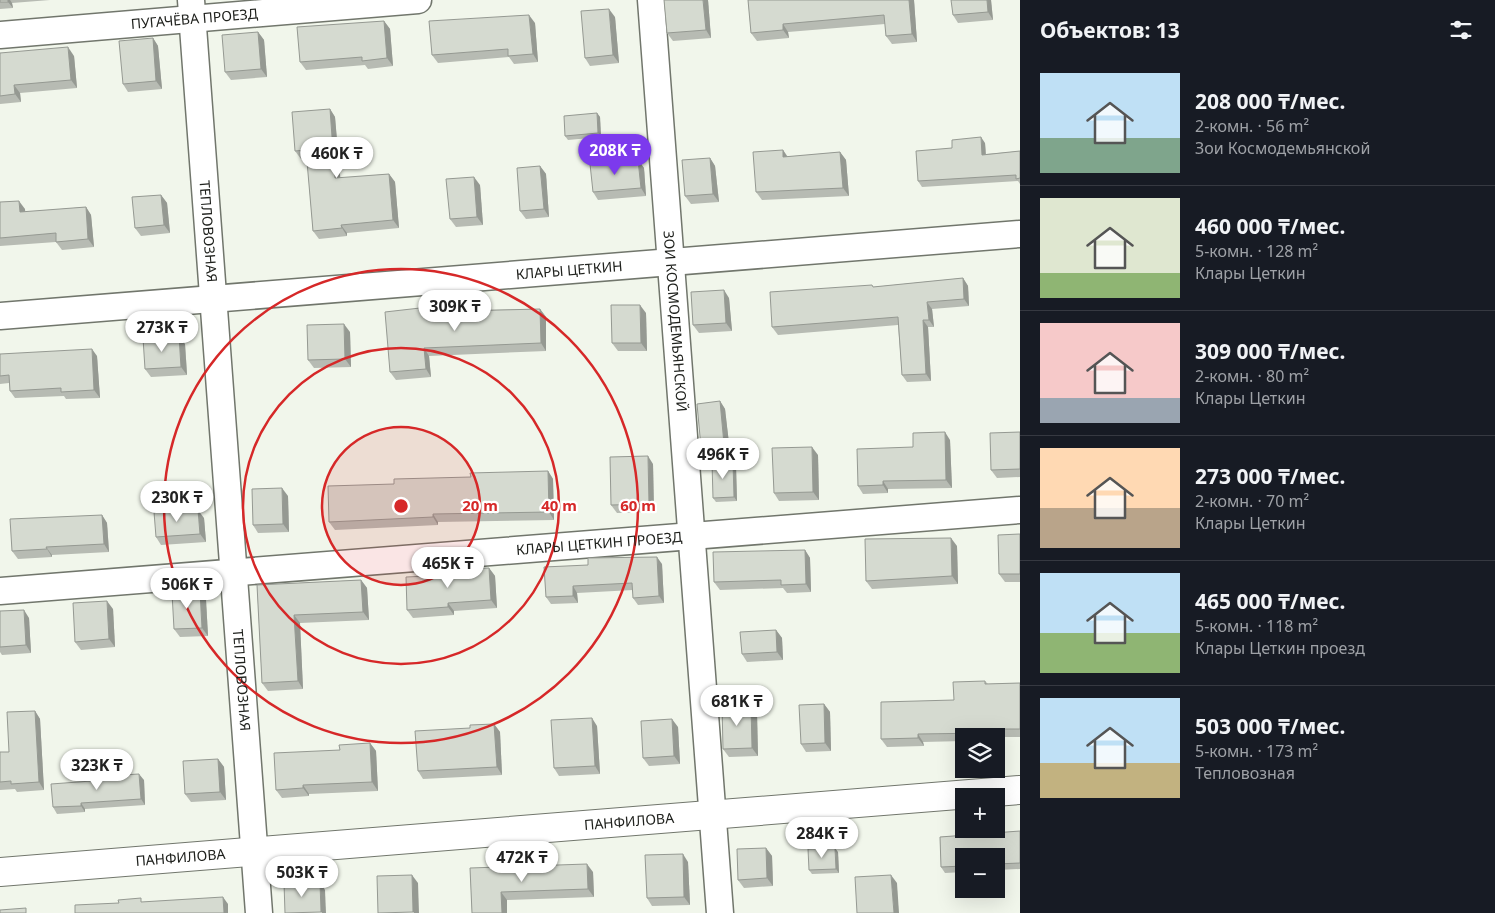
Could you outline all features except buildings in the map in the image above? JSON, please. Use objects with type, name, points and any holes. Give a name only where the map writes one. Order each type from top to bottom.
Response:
[{"type":"street","name":"ПУГАЧЁВА ПРОЕЗД","points":[[0,35],[192,10],[418,0]]},
{"type":"street","name":"ЗОИ КОСМОДЕМЬЯНСКОЙ","points":[[651,0],[720,913]]},
{"type":"street","name":"ТЕПЛОВОЗНАЯ","points":[[192,10],[259,913]]},
{"type":"street","name":"КЛАРЫ ЦЕТКИН","points":[[0,316],[1020,234]]},
{"type":"street","name":"КЛАРЫ ЦЕТКИН ПРОЕЗД","points":[[0,590],[1020,510]]},
{"type":"street","name":"ПАНФИЛОВА","points":[[0,872],[1020,790]]}]
